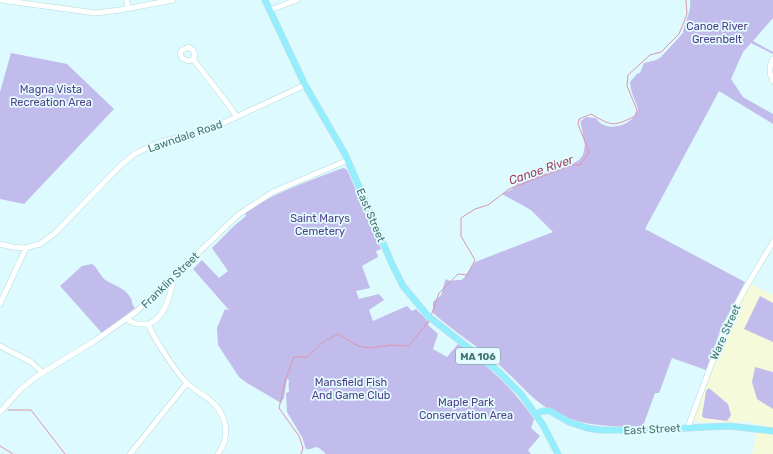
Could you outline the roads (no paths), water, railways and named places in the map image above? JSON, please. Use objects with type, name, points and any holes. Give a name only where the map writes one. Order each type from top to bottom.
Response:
[{"type":"main road","name":"East Street","points":[[265,0],[305,85],[348,160],[396,274],[411,296],[430,318],[492,366],[521,394],[535,414],[543,411],[550,411],[569,422],[587,428],[600,430],[645,430],[740,426],[773,431]]},
{"type":"main road","name":"MA 106","points":[[535,414],[543,425],[558,454]]},
{"type":"street","points":[[1,0],[90,13],[174,0]]},
{"type":"street","points":[[127,0],[128,8]]},
{"type":"street","points":[[270,10],[297,0]]},
{"type":"street","points":[[193,59],[228,103],[237,117]]},
{"type":"street","points":[[773,59],[770,68],[771,78],[773,81]]},
{"type":"street","name":"Lawndale Road","points":[[0,244],[18,248],[26,248],[40,244],[47,240],[120,165],[136,153],[161,142],[208,130],[305,85]]},
{"type":"street","name":"Franklin Street","points":[[0,412],[20,390],[42,372],[96,340],[146,304],[234,219],[255,202],[273,192],[348,160]]},
{"type":"street","name":"Ware Street","points":[[688,427],[726,325],[746,287],[773,242]]},
{"type":"street","points":[[0,304],[26,248]]},
{"type":"street","points":[[126,319],[136,324],[148,324],[154,321],[162,313],[169,296],[174,276]]},
{"type":"street","points":[[148,324],[152,334],[187,383],[214,403],[223,417],[227,430],[222,449],[218,454]]},
{"type":"street","points":[[0,346],[31,362],[42,372]]},
{"type":"street","points":[[130,454],[187,383]]},
{"type":"waterway","name":"Canoe River","points":[[431,316],[439,293],[458,274],[467,275],[475,260],[461,236],[461,218],[475,209],[488,205],[509,189],[572,165],[580,165],[589,152],[578,124],[579,119],[591,114],[613,124],[635,116],[637,110],[627,86],[628,75],[650,55],[661,52],[679,34],[687,14],[686,0]]},
{"type":"waterway","name":"Canoe River","points":[[301,454],[303,448],[299,436],[279,408],[286,378],[294,357],[307,357],[322,343],[337,334],[358,346],[370,348],[392,345],[409,346],[429,321]]},
{"type":"waterway","points":[[8,410],[31,410],[65,454]]},
{"type":"waterway","points":[[0,446],[13,454]]},
{"type":"park label","name":"Canoe River Greenbelt","points":[[717,32]]},
{"type":"park label","name":"Magna Vista Recreation Area","points":[[51,95]]},
{"type":"park label","name":"Saint Marys Cemetery","points":[[320,224]]},
{"type":"park label","name":"Mansfield Fish And Game Club","points":[[351,388]]},
{"type":"park label","name":"Maple Park Conservation Area","points":[[466,408]]}]
